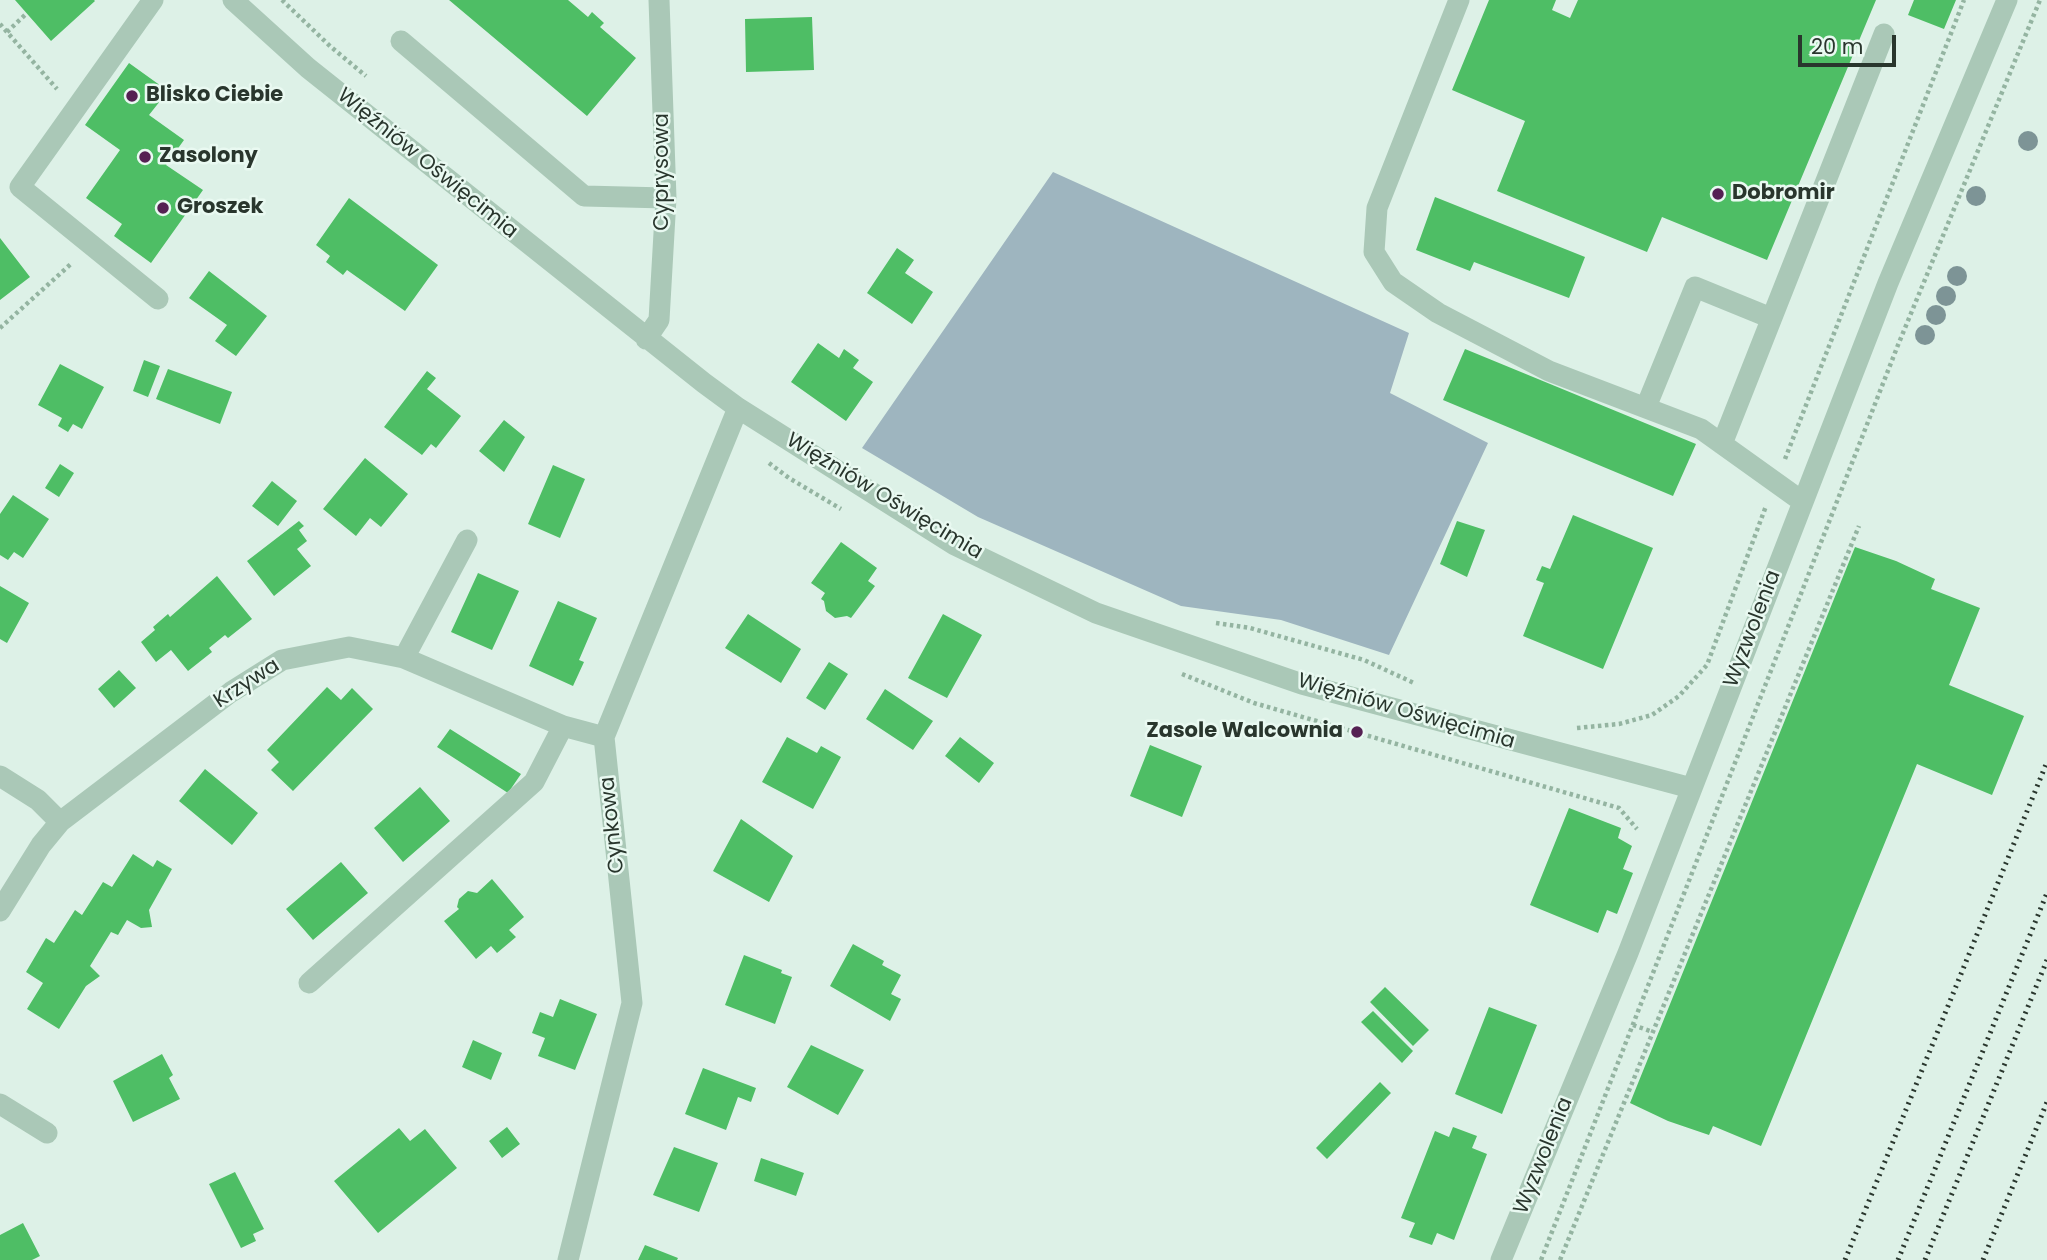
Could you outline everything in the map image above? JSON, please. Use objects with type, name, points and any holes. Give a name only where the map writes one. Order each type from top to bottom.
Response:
[{"type":"street","points":[[153,0],[20,187],[158,299]]},
{"type":"street","name":"Więźniów Oświęcimia","points":[[233,0],[308,68],[646,339],[738,408],[956,545],[1096,613],[1354,699],[1691,788]]},
{"type":"street","name":"Cyprysowa","points":[[646,339],[659,320],[666,198],[659,0]]},
{"type":"street","points":[[1460,0],[1377,208],[1374,252],[1393,282],[1438,313],[1549,371],[1701,429],[1803,502]]},
{"type":"street","name":"Wyzwolenia","points":[[1501,1260],[1628,953],[1888,284],[2007,0]]},
{"type":"street","points":[[1722,444],[1884,34]]},
{"type":"street","points":[[401,41],[584,196],[666,198]]},
{"type":"street","points":[[1646,407],[1695,287],[1772,318]]},
{"type":"street","name":"Cynkowa","points":[[568,1260],[632,1003],[604,737],[738,408]]},
{"type":"street","points":[[404,659],[467,540]]},
{"type":"street","name":"Krzywa","points":[[0,911],[41,845],[60,822],[231,692],[282,660],[349,647],[404,659],[563,726],[604,737]]},
{"type":"street","points":[[309,983],[534,782],[563,726]]},
{"type":"street","points":[[0,776],[38,800],[60,822]]},
{"type":"street","points":[[0,1104],[47,1133]]},
{"type":"path","points":[[1568,729],[1619,724],[1652,715],[1679,696],[1707,664],[1964,0]]},
{"type":"path","points":[[1541,1260],[1898,345],[2040,0]]},
{"type":"path","points":[[7,32],[27,13]]},
{"type":"path","points":[[0,24],[76,111]]},
{"type":"path","points":[[0,328],[92,245]]},
{"type":"path","points":[[1560,1260],[1858,526]]},
{"type":"path","points":[[1214,623],[1250,628],[1364,660],[1421,686]]},
{"type":"path","points":[[1633,1025],[1653,1032]]},
{"type":"shaded area","points":[[1053,172],[1409,333],[1390,393],[1488,443],[1389,655],[1281,620],[1181,606],[978,517],[862,448]]},
{"type":"building","points":[[15,0],[94,0],[95,1],[51,41]]},
{"type":"building","points":[[449,0],[568,0],[588,17],[592,12],[604,23],[600,27],[636,58],[587,116]]},
{"type":"building","points":[[1489,0],[1556,0],[1552,10],[1570,18],[1578,0],[1876,0],[1767,260],[1662,217],[1647,252],[1497,191],[1525,121],[1452,90]]},
{"type":"building","points":[[1914,0],[1956,0],[1944,29],[1908,15]]},
{"type":"building","points":[[812,17],[814,70],[746,72],[745,19]]},
{"type":"building","points":[[129,63],[168,91],[149,115],[184,140],[166,165],[203,190],[151,263],[114,236],[122,224],[86,198],[120,150],[85,125]]},
{"type":"building","points":[[1435,197],[1585,257],[1569,298],[1474,262],[1470,271],[1416,250]]},
{"type":"building","points":[[349,198],[438,265],[405,311],[347,270],[343,275],[326,262],[330,256],[316,245]]},
{"type":"building","points":[[0,238],[30,277],[0,300]]},
{"type":"building","points":[[897,248],[914,260],[905,273],[933,292],[912,324],[867,293]]},
{"type":"building","points":[[209,271],[267,316],[236,356],[215,341],[227,325],[189,298]]},
{"type":"building","points":[[818,343],[839,358],[844,349],[859,360],[853,368],[873,382],[846,421],[791,382]]},
{"type":"building","points":[[1465,349],[1696,444],[1673,496],[1443,400]]},
{"type":"building","points":[[144,360],[160,366],[148,397],[133,391]]},
{"type":"building","points":[[60,364],[104,387],[82,429],[73,424],[68,432],[58,426],[62,418],[38,405]]},
{"type":"building","points":[[168,369],[232,392],[220,424],[156,399]]},
{"type":"building","points":[[427,371],[436,378],[427,389],[461,416],[436,448],[431,444],[422,455],[384,427]]},
{"type":"building","points":[[504,420],[525,437],[504,472],[479,451]]},
{"type":"building","points":[[365,458],[408,494],[381,527],[370,518],[356,536],[323,509]]},
{"type":"building","points":[[60,464],[74,473],[59,497],[45,488]]},
{"type":"building","points":[[553,465],[585,479],[560,538],[528,524]]},
{"type":"building","points":[[272,481],[297,501],[278,526],[252,506]]},
{"type":"building","points":[[13,495],[49,519],[23,558],[14,552],[8,560],[0,555],[0,514]]},
{"type":"building","points":[[1573,515],[1653,548],[1603,669],[1523,636],[1544,583],[1536,580],[1542,566],[1550,569]]},
{"type":"building","points":[[299,521],[304,526],[299,530],[307,541],[297,549],[311,566],[274,596],[247,561]]},
{"type":"building","points":[[1457,521],[1485,530],[1467,577],[1440,564]]},
{"type":"building","points":[[841,542],[877,568],[868,581],[875,586],[851,618],[835,618],[826,611],[821,599],[825,593],[811,583]]},
{"type":"building","points":[[1855,547],[1896,561],[1935,579],[1931,589],[1980,608],[1949,685],[2024,716],[1992,795],[1917,764],[1761,1146],[1713,1126],[1709,1135],[1668,1121],[1630,1103]]},
{"type":"building","points":[[478,573],[519,591],[492,650],[451,632]]},
{"type":"building","points":[[217,576],[252,619],[228,638],[225,635],[209,648],[212,652],[188,671],[171,650],[156,662],[141,642],[155,630],[153,627],[168,614],[170,617]]},
{"type":"building","points":[[0,586],[29,603],[7,643],[0,639]]},
{"type":"building","points":[[558,601],[597,618],[579,660],[584,662],[573,686],[529,666]]},
{"type":"building","points":[[748,614],[801,649],[781,683],[725,648]]},
{"type":"building","points":[[943,614],[982,635],[947,698],[908,678]]},
{"type":"building","points":[[829,662],[848,674],[825,710],[806,698]]},
{"type":"building","points":[[119,670],[136,688],[114,708],[98,689]]},
{"type":"building","points":[[327,687],[341,700],[352,688],[373,709],[293,791],[271,770],[279,762],[267,750]]},
{"type":"building","points":[[885,689],[933,721],[913,750],[866,719]]},
{"type":"building","points":[[450,729],[521,774],[508,793],[437,747]]},
{"type":"building","points":[[787,737],[817,753],[821,746],[841,757],[813,809],[762,782]]},
{"type":"building","points":[[960,737],[994,763],[979,783],[945,756]]},
{"type":"building","points":[[1150,745],[1202,766],[1182,817],[1130,796]]},
{"type":"building","points":[[205,769],[258,813],[232,845],[179,801]]},
{"type":"building","points":[[420,787],[450,821],[403,862],[374,828]]},
{"type":"building","points":[[1569,808],[1621,828],[1618,838],[1632,846],[1623,869],[1633,873],[1617,914],[1607,910],[1598,933],[1530,905]]},
{"type":"building","points":[[741,819],[793,856],[769,902],[713,871]]},
{"type":"building","points":[[133,854],[153,867],[157,860],[172,869],[149,910],[152,927],[141,928],[127,920],[118,935],[111,932],[90,966],[100,976],[86,986],[59,1029],[27,1009],[43,983],[26,972],[46,938],[54,943],[75,910],[82,915],[103,882],[112,887]]},
{"type":"building","points":[[341,862],[368,893],[313,940],[286,909]]},
{"type":"building","points":[[492,879],[524,917],[509,930],[516,937],[497,953],[491,946],[476,959],[444,921],[459,909],[459,899],[468,891],[477,893]]},
{"type":"building","points":[[853,944],[884,961],[882,965],[901,975],[891,994],[901,999],[890,1021],[830,986]]},
{"type":"building","points":[[744,955],[782,970],[781,973],[792,977],[775,1024],[725,1005]]},
{"type":"building","points":[[1385,987],[1429,1030],[1413,1046],[1370,1002]]},
{"type":"building","points":[[560,999],[597,1014],[575,1070],[538,1056],[545,1038],[532,1033],[540,1012],[553,1017]]},
{"type":"building","points":[[1489,1007],[1537,1025],[1502,1114],[1455,1094]]},
{"type":"building","points":[[1373,1011],[1413,1051],[1402,1063],[1361,1022]]},
{"type":"building","points":[[473,1040],[502,1053],[491,1080],[462,1067]]},
{"type":"building","points":[[811,1045],[864,1070],[838,1115],[787,1087]]},
{"type":"building","points":[[162,1054],[173,1075],[169,1078],[180,1099],[133,1122],[113,1081]]},
{"type":"building","points":[[703,1068],[756,1088],[751,1102],[738,1097],[726,1130],[685,1114]]},
{"type":"building","points":[[1380,1082],[1391,1093],[1327,1159],[1316,1148]]},
{"type":"building","points":[[507,1127],[520,1144],[502,1158],[489,1141]]},
{"type":"building","points":[[1453,1127],[1477,1136],[1472,1148],[1487,1154],[1454,1240],[1437,1233],[1432,1245],[1409,1237],[1415,1223],[1401,1218],[1435,1131],[1449,1137]]},
{"type":"building","points":[[399,1128],[410,1141],[425,1129],[457,1168],[378,1233],[334,1181]]},
{"type":"building","points":[[674,1147],[718,1163],[699,1212],[653,1195]]},
{"type":"building","points":[[761,1158],[804,1173],[796,1196],[754,1181]]},
{"type":"building","points":[[235,1172],[264,1229],[253,1234],[256,1241],[241,1248],[209,1184]]},
{"type":"building","points":[[23,1223],[40,1256],[32,1260],[0,1260],[0,1235]]},
{"type":"building","points":[[645,1245],[678,1258],[638,1260]]},
{"type":"railway","points":[[1845,1260],[2047,762]]},
{"type":"railway","points":[[1898,1260],[2047,893]]},
{"type":"railway","points":[[1925,1260],[2047,960]]},
{"type":"railway","points":[[1983,1260],[2047,1102]]},
{"type":"place","name":"Blisko Ciebie","points":[[132,96]]},
{"type":"place","name":"Zasolony","points":[[145,157]]},
{"type":"place","name":"Dobromir","points":[[1718,194]]},
{"type":"place","name":"Groszek","points":[[163,208]]},
{"type":"place","name":"Zasole Walcownia","points":[[1357,732]]}]
